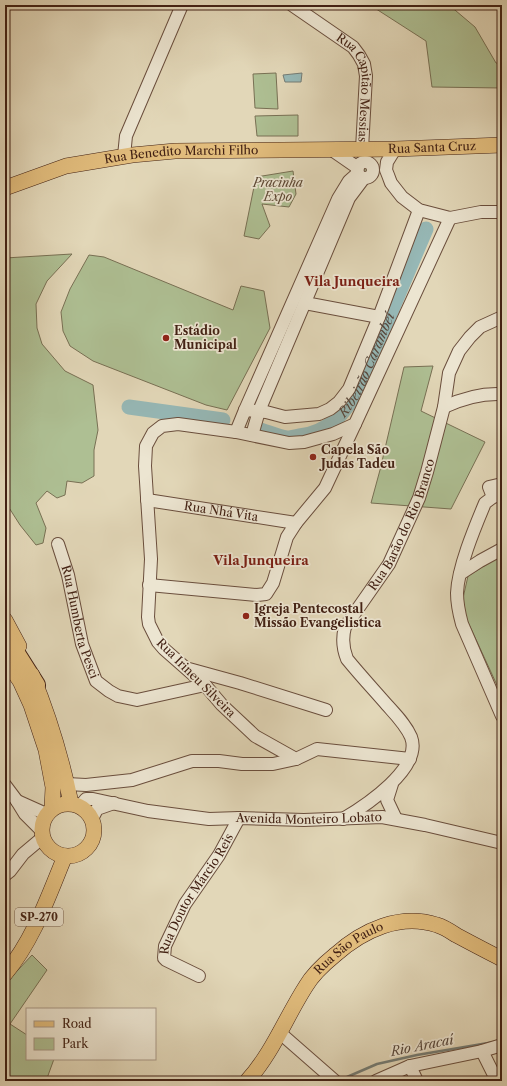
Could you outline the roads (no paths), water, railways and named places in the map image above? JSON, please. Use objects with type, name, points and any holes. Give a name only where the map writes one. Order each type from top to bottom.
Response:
[{"type":"highway","points":[[5,636],[36,685]]},
{"type":"main road","name":"Rua Santa Cruz","points":[[362,149],[502,146]]},
{"type":"main road","name":"Rua Benedito Marchi Filho","points":[[5,188],[66,166],[124,156],[176,151],[362,149]]},
{"type":"main road","points":[[5,620],[16,640],[36,685],[75,805]]},
{"type":"main road","points":[[5,660],[20,681],[31,706],[46,750],[53,787],[49,811],[42,822],[42,834],[47,846],[55,853],[65,856],[82,852],[89,846],[93,837],[94,828],[89,814],[75,805],[62,804],[49,811]]},
{"type":"main road","name":"SP-270","points":[[5,974],[17,959],[33,932],[65,856]]},
{"type":"main road","name":"Rua São Paulo","points":[[247,1081],[256,1070],[307,984],[324,964],[356,938],[378,927],[398,922],[415,921],[439,925],[502,959]]},
{"type":"street","points":[[124,156],[126,136],[182,5]]},
{"type":"street","name":"Rua Capitão Messias","points":[[292,5],[353,47],[364,64],[366,76],[362,149]]},
{"type":"street","points":[[395,149],[387,162],[386,170],[391,183],[402,197],[420,210],[450,218],[481,212],[502,212]]},
{"type":"street","points":[[332,150],[360,173]]},
{"type":"street","points":[[252,435],[260,411],[360,173],[360,164],[367,162],[373,169],[386,170]]},
{"type":"street","points":[[236,432],[338,198],[349,181],[360,173]]},
{"type":"street","points":[[245,410],[260,411],[285,417],[319,414],[330,409],[343,397],[349,389],[379,317],[420,210]]},
{"type":"street","points":[[149,585],[257,595],[266,594],[273,583],[287,537],[296,523],[325,488],[450,218]]},
{"type":"street","points":[[305,303],[379,317]]},
{"type":"street","name":"Rua Barão do Rio Branco","points":[[343,818],[360,808],[392,784],[410,759],[412,739],[408,730],[347,659],[344,653],[343,633],[353,613],[389,564],[419,498],[444,406],[449,373],[459,351],[480,327],[502,317]]},
{"type":"street","points":[[444,406],[474,395],[488,393],[502,394]]},
{"type":"street","name":"Rua Irineu Silveira","points":[[296,759],[255,736],[222,705],[205,685],[164,649],[158,642],[149,624],[148,617],[151,559],[145,466],[146,446],[153,433],[162,426],[178,424],[236,432],[289,443],[304,442],[333,434],[355,424]]},
{"type":"street","points":[[502,484],[488,486],[497,496],[485,503],[478,519],[460,574],[458,597],[458,608],[462,624],[502,716]]},
{"type":"street","name":"Rua Nhá Vita","points":[[147,500],[296,523]]},
{"type":"street","name":"Rua Humberta Pesci","points":[[58,544],[68,575],[82,644],[96,681],[109,692],[118,696],[137,700],[205,685]]},
{"type":"street","points":[[460,574],[502,549]]},
{"type":"street","points":[[188,669],[240,683],[326,710]]},
{"type":"street","points":[[67,784],[86,785],[132,780],[192,761],[273,764],[296,759],[317,749],[410,759]]},
{"type":"street","name":"Rua Barão do Rio Branco","points":[[392,784],[387,800],[396,819]]},
{"type":"street","points":[[5,785],[25,814],[42,834],[5,875]]},
{"type":"street","name":"Avenida Monteiro Lobato","points":[[75,805],[86,799],[93,799],[148,811],[209,818],[304,820],[382,817],[502,843]]},
{"type":"street","points":[[17,801],[49,811]]},
{"type":"street","points":[[92,819],[97,809],[114,803]]},
{"type":"street","name":"Rua Doutor Márcio Reis","points":[[199,976],[166,960],[164,958],[164,953],[185,904],[219,855],[239,818]]},
{"type":"street","points":[[279,1032],[332,1078]]},
{"type":"street","points":[[376,1081],[410,1066],[482,1051],[502,1044]]},
{"type":"street","points":[[482,1051],[497,1081]]},
{"type":"street","points":[[410,1066],[417,1081]]},
{"type":"water","points":[[302,73],[301,82],[285,82],[283,75]]},
{"type":"waterway","name":"Ribeirão Carambeí","points":[[257,429],[287,438],[310,434],[328,426],[342,413],[359,387],[426,229]]},
{"type":"waterway","points":[[129,407],[223,420]]},
{"type":"waterway","name":"Rio Aracaí","points":[[347,1077],[377,1064],[417,1055],[494,1042]]},
{"type":"place","name":"Estádio Municipal","points":[[166,338]]},
{"type":"place","name":"Capela São Judas Tadeu","points":[[313,457]]},
{"type":"place","name":"Igreja Pentecostal Missão Evangelistica","points":[[246,616]]},
{"type":"district","name":"Vila Junqueira","points":[[352,281]]},
{"type":"district","name":"Vila Junqueira","points":[[261,560]]},
{"type":"park label","name":"Pracinha Expo","points":[[278,190]]}]
